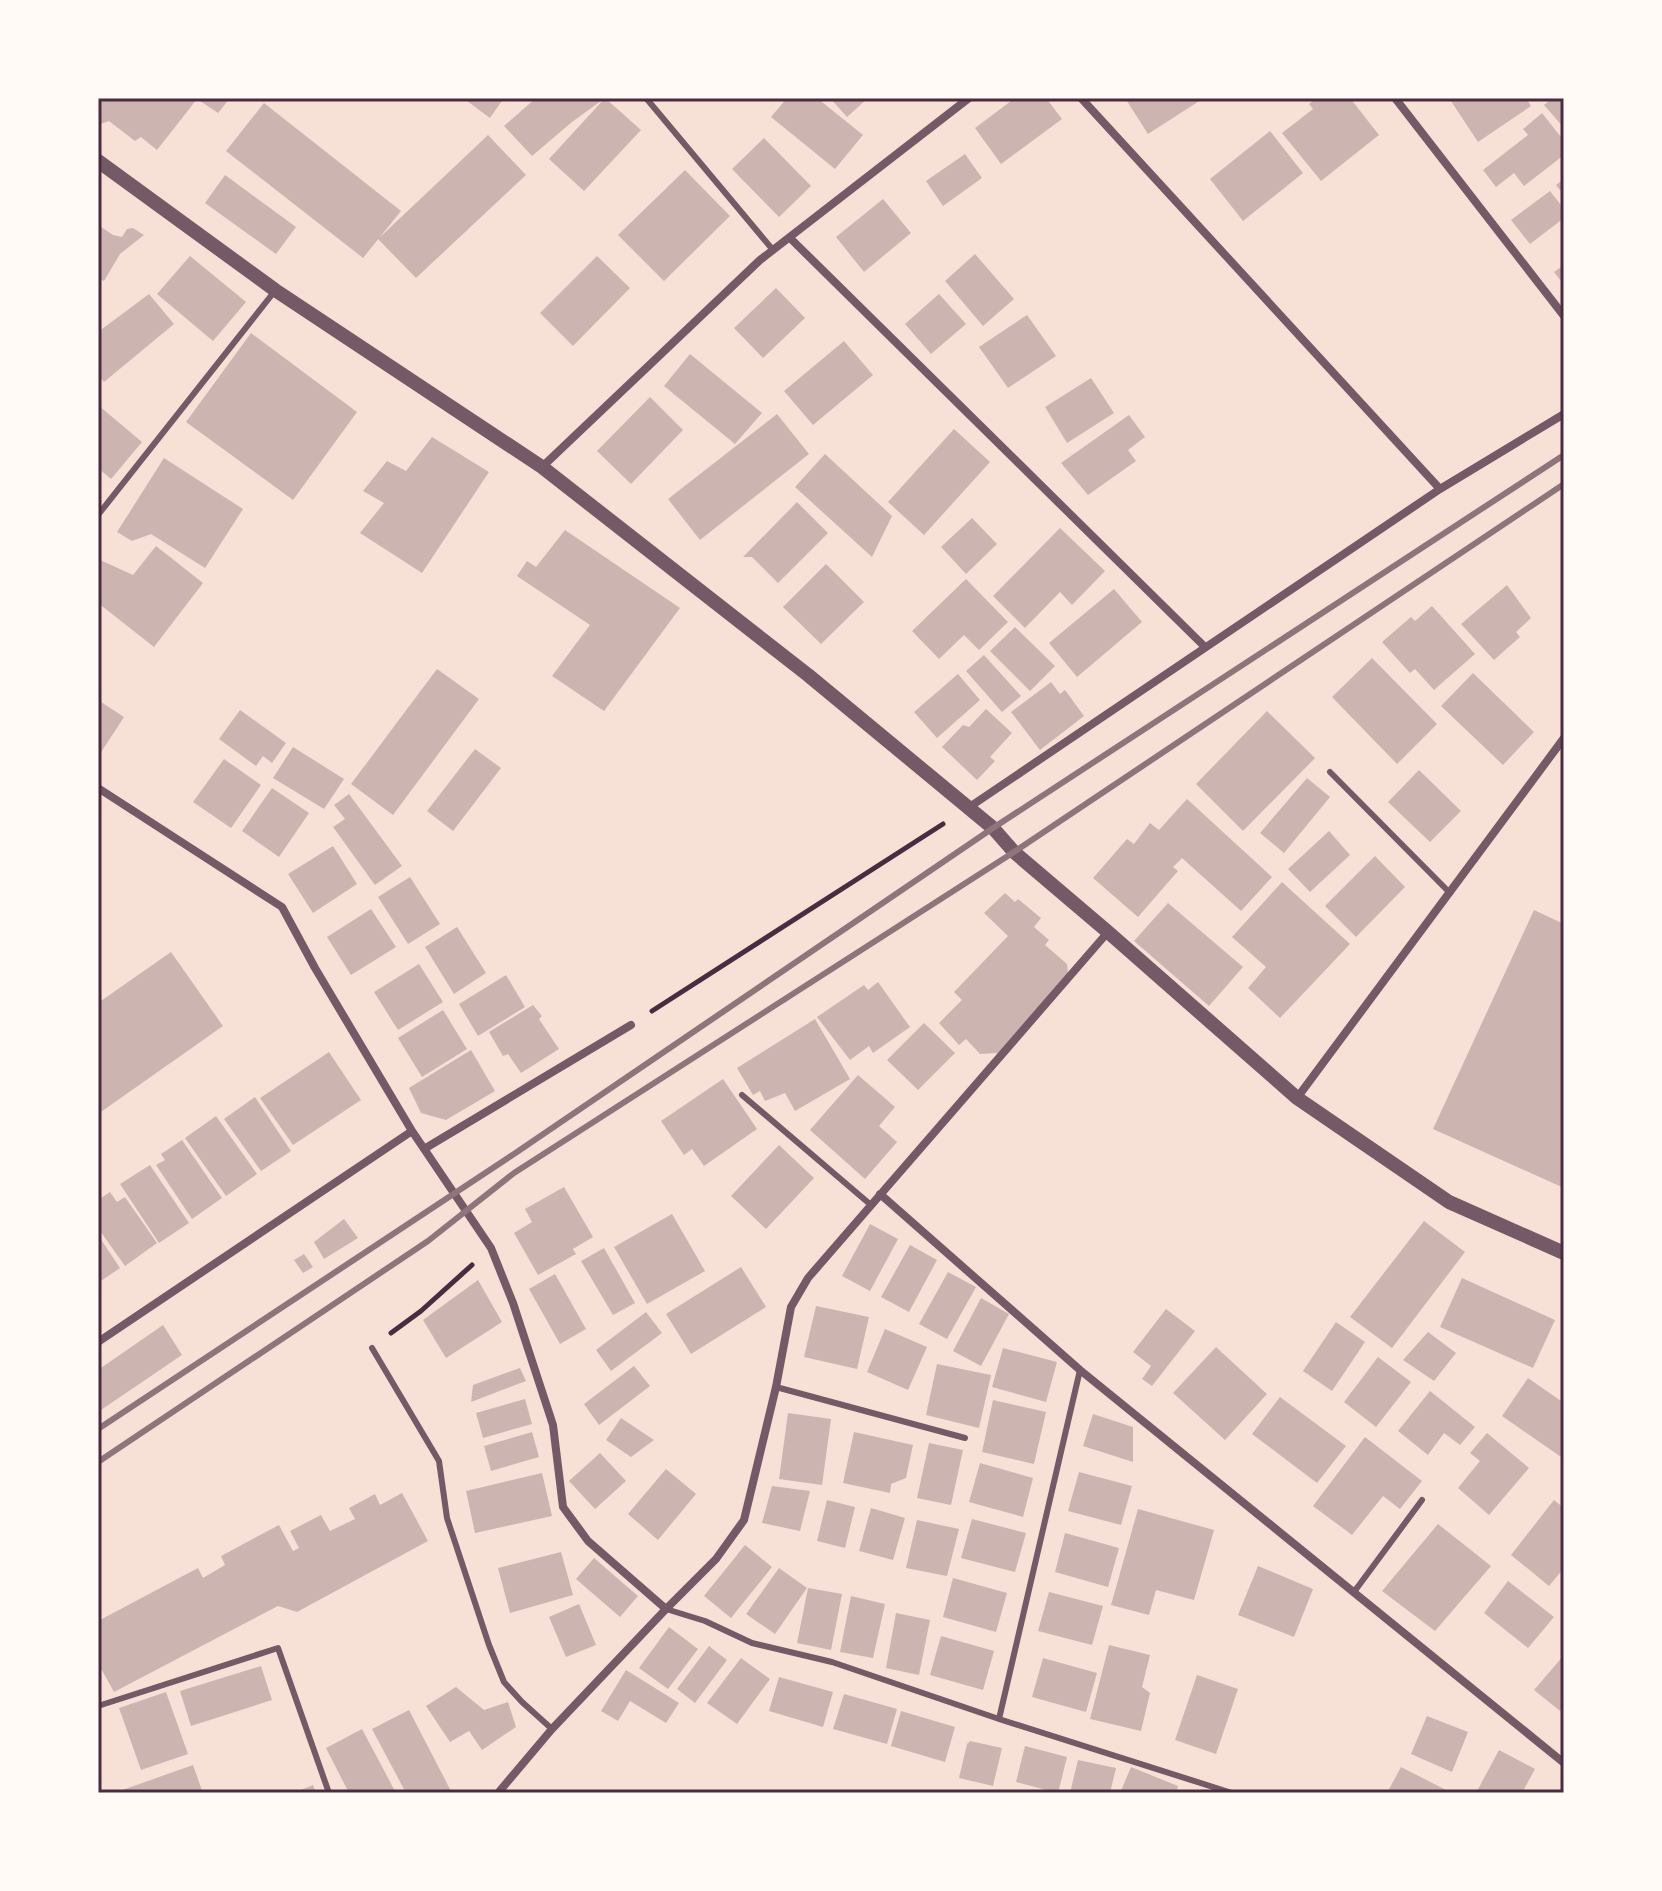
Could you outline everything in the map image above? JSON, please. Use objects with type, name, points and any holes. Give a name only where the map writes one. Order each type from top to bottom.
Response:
[{"type":"street","points":[[542,467],[760,260],[957,101],[969,98]]},
{"type":"street","points":[[1081,98],[1440,489]]},
{"type":"street","points":[[1395,98],[1564,316]]},
{"type":"street","points":[[98,161],[275,290],[542,467],[808,675],[993,828],[1014,852],[1297,1098],[1449,1202],[1564,1253]]},
{"type":"street","points":[[790,238],[1205,647]]},
{"type":"street","points":[[968,808],[1440,489],[1564,414]]},
{"type":"street","points":[[1297,1098],[1564,738]]},
{"type":"street","points":[[98,788],[282,907],[412,1131],[491,1248],[513,1303],[553,1425],[563,1507],[588,1541],[666,1609]]},
{"type":"street","points":[[498,1793],[552,1729],[716,1559],[744,1520],[776,1387],[791,1307],[808,1278],[1108,932]]},
{"type":"street","points":[[424,1149],[631,1025]]},
{"type":"street","points":[[98,1342],[412,1131]]},
{"type":"street","points":[[880,1194],[1080,1370],[1564,1763]]},
{"type":"lane","points":[[646,98],[773,250]]},
{"type":"lane","points":[[98,515],[275,290]]},
{"type":"lane","points":[[1330,772],[1450,893]]},
{"type":"lane","points":[[742,1095],[871,1205]]},
{"type":"lane","points":[[372,1348],[439,1461],[447,1518],[504,1682],[552,1729]]},
{"type":"lane","points":[[999,1719],[1080,1370]]},
{"type":"lane","points":[[776,1387],[965,1438]]},
{"type":"lane","points":[[1354,1592],[1422,1500]]},
{"type":"lane","points":[[666,1609],[705,1621],[752,1643],[832,1662],[1232,1793]]},
{"type":"lane","points":[[98,1706],[278,1648],[329,1793]]},
{"type":"path","points":[[631,1025],[968,808]]},
{"type":"path","points":[[372,1348],[421,1311],[491,1248]]},
{"type":"building","points":[[98,98],[230,98],[218,113],[197,99],[157,150],[141,137],[135,141],[109,121],[98,125]]},
{"type":"building","points":[[463,98],[504,98],[490,118]]},
{"type":"building","points":[[536,98],[605,98],[532,156],[504,126]]},
{"type":"building","points":[[605,98],[641,130],[584,191],[549,159]]},
{"type":"building","points":[[787,98],[817,98],[863,135],[835,169],[771,117]]},
{"type":"building","points":[[830,98],[868,98],[847,117]]},
{"type":"building","points":[[1015,98],[1046,98],[1062,119],[1001,164],[975,128]]},
{"type":"building","points":[[1125,98],[1204,98],[1148,134]]},
{"type":"building","points":[[1316,98],[1350,98],[1379,135],[1321,181],[1282,133],[1313,109],[1309,104]]},
{"type":"building","points":[[1449,98],[1526,98],[1531,106],[1478,142]]},
{"type":"building","points":[[1553,98],[1564,98],[1564,128],[1544,105]]},
{"type":"building","points":[[264,103],[401,211],[363,258],[226,151]]},
{"type":"building","points":[[1542,113],[1564,141],[1564,155],[1524,186],[1514,173],[1496,187],[1483,170],[1528,135],[1523,129]]},
{"type":"building","points":[[1270,131],[1303,173],[1243,221],[1210,179]]},
{"type":"building","points":[[488,135],[526,175],[416,278],[378,239]]},
{"type":"building","points":[[764,138],[811,186],[779,217],[732,169]]},
{"type":"building","points":[[965,154],[982,178],[943,206],[926,181]]},
{"type":"building","points":[[685,170],[730,216],[664,281],[618,235]]},
{"type":"building","points":[[225,175],[296,227],[276,254],[205,203]]},
{"type":"building","points":[[1564,179],[1564,195],[1556,185]]},
{"type":"building","points":[[1550,191],[1564,209],[1564,218],[1530,244],[1511,220]]},
{"type":"building","points":[[883,199],[911,233],[864,272],[836,237]]},
{"type":"building","points":[[98,225],[122,237],[127,229],[133,228],[144,235],[120,254],[104,281],[98,278]]},
{"type":"building","points":[[975,254],[1014,299],[983,326],[945,281]]},
{"type":"building","points":[[190,256],[246,302],[213,341],[157,294]]},
{"type":"building","points":[[597,256],[630,288],[573,346],[540,313]]},
{"type":"building","points":[[1564,265],[1564,285],[1554,272]]},
{"type":"building","points":[[776,288],[805,318],[763,358],[734,328]]},
{"type":"building","points":[[149,294],[174,324],[104,382],[98,375],[98,332]]},
{"type":"building","points":[[939,294],[966,324],[931,354],[905,324]]},
{"type":"building","points":[[1027,315],[1056,356],[1008,388],[979,347]]},
{"type":"building","points":[[251,333],[357,412],[293,500],[186,422]]},
{"type":"building","points":[[844,341],[873,375],[813,425],[784,391]]},
{"type":"building","points":[[690,354],[762,413],[735,444],[664,386]]},
{"type":"building","points":[[1091,378],[1114,413],[1067,443],[1045,407]]},
{"type":"building","points":[[650,397],[683,430],[631,484],[597,451]]},
{"type":"building","points":[[98,405],[142,442],[111,479],[98,468]]},
{"type":"building","points":[[777,414],[809,454],[700,540],[668,499]]},
{"type":"building","points":[[1129,415],[1145,437],[1128,450],[1136,461],[1088,495],[1061,463]]},
{"type":"building","points":[[954,429],[990,462],[924,535],[888,502]]},
{"type":"building","points":[[432,437],[489,472],[422,573],[360,533],[384,503],[363,491],[387,461],[406,471]]},
{"type":"building","points":[[825,454],[892,516],[872,557],[795,487]]},
{"type":"building","points":[[164,458],[243,509],[205,568],[151,534],[132,541],[117,532]]},
{"type":"building","points":[[797,502],[828,533],[778,583],[752,557],[743,557]]},
{"type":"building","points":[[972,518],[997,544],[966,574],[941,547]]},
{"type":"building","points":[[1060,528],[1105,571],[1072,605],[1060,592],[1025,628],[993,596]]},
{"type":"building","points":[[565,530],[680,608],[604,711],[552,676],[590,625],[517,576],[527,561],[536,567]]},
{"type":"building","points":[[156,546],[203,583],[154,647],[98,603],[98,559],[133,575]]},
{"type":"building","points":[[826,564],[864,602],[821,644],[783,607]]},
{"type":"building","points":[[966,579],[1008,622],[979,650],[964,635],[939,659],[912,631]]},
{"type":"building","points":[[1507,585],[1531,618],[1516,632],[1520,637],[1494,660],[1461,624]]},
{"type":"building","points":[[1114,589],[1142,622],[1077,677],[1049,643]]},
{"type":"building","points":[[1432,606],[1475,654],[1434,690],[1415,669],[1410,673],[1382,642],[1411,617],[1415,621]]},
{"type":"building","points":[[1015,627],[1055,666],[1030,691],[990,651]]},
{"type":"building","points":[[984,655],[1021,696],[1002,712],[966,671]]},
{"type":"building","points":[[1372,658],[1437,724],[1397,764],[1332,697]]},
{"type":"building","points":[[437,669],[479,699],[393,815],[351,784]]},
{"type":"building","points":[[1473,673],[1534,732],[1503,765],[1441,706]]},
{"type":"building","points":[[958,674],[980,700],[937,738],[914,712]]},
{"type":"building","points":[[1051,682],[1060,694],[1065,690],[1084,716],[1040,750],[1011,712]]},
{"type":"building","points":[[98,700],[124,717],[98,757]]},
{"type":"building","points":[[986,709],[1012,733],[990,757],[995,761],[977,780],[942,747],[963,725],[969,727]]},
{"type":"building","points":[[240,710],[286,743],[272,763],[263,756],[256,766],[219,739]]},
{"type":"building","points":[[1267,711],[1315,758],[1243,831],[1196,784]]},
{"type":"building","points":[[293,747],[344,779],[324,809],[273,778]]},
{"type":"building","points":[[475,749],[501,768],[453,831],[427,811]]},
{"type":"building","points":[[224,759],[261,785],[231,828],[193,802]]},
{"type":"building","points":[[1419,770],[1461,811],[1430,842],[1388,802]]},
{"type":"building","points":[[1307,778],[1330,797],[1284,853],[1260,833]]},
{"type":"building","points":[[272,788],[309,813],[279,857],[242,831]]},
{"type":"building","points":[[349,794],[402,866],[375,885],[333,827],[345,819],[334,805]]},
{"type":"building","points":[[1187,799],[1272,877],[1241,911],[1182,858],[1173,867],[1178,871],[1138,917],[1093,878],[1127,839],[1134,844],[1150,823],[1159,830]]},
{"type":"building","points":[[1329,831],[1350,855],[1310,892],[1288,869]]},
{"type":"building","points":[[333,846],[357,884],[313,913],[288,874]]},
{"type":"building","points":[[1375,856],[1405,887],[1356,937],[1325,906]]},
{"type":"building","points":[[410,877],[440,924],[408,944],[378,897]]},
{"type":"building","points":[[1282,882],[1350,944],[1280,1018],[1248,988],[1266,967],[1232,937]]},
{"type":"building","points":[[1005,893],[1015,902],[1018,899],[1041,918],[1034,927],[1049,940],[1045,945],[1067,964],[1068,973],[998,1053],[980,1054],[966,1039],[959,1045],[939,1023],[962,1000],[954,992],[1008,936],[984,913]]},
{"type":"building","points":[[1168,903],[1243,967],[1209,1006],[1134,941]]},
{"type":"building","points":[[371,909],[396,947],[351,975],[327,937]]},
{"type":"building","points":[[1534,910],[1564,924],[1564,1188],[1433,1129]]},
{"type":"building","points":[[457,927],[486,973],[454,994],[425,947]]},
{"type":"building","points":[[171,952],[223,1026],[98,1114],[98,1003]]},
{"type":"building","points":[[419,964],[443,1002],[398,1030],[374,992]]},
{"type":"building","points":[[506,975],[525,1007],[478,1036],[459,1004]]},
{"type":"building","points":[[878,982],[910,1027],[873,1053],[869,1046],[850,1060],[817,1017],[864,985],[868,990]]},
{"type":"building","points":[[533,1005],[559,1049],[521,1073],[508,1054],[503,1056],[489,1032]]},
{"type":"building","points":[[443,1010],[467,1049],[422,1077],[398,1038]]},
{"type":"building","points":[[815,1019],[850,1079],[795,1111],[785,1093],[765,1101],[760,1091],[753,1095],[737,1068]]},
{"type":"building","points":[[924,1023],[955,1053],[918,1090],[887,1060]]},
{"type":"building","points":[[471,1050],[495,1091],[446,1120],[421,1113],[409,1088]]},
{"type":"building","points":[[329,1052],[361,1100],[293,1145],[260,1098]]},
{"type":"building","points":[[858,1075],[895,1107],[879,1126],[897,1142],[865,1179],[810,1130]]},
{"type":"building","points":[[723,1079],[757,1129],[704,1166],[692,1149],[684,1155],[661,1121]]},
{"type":"building","points":[[255,1097],[291,1151],[261,1171],[224,1119]]},
{"type":"building","points":[[216,1116],[257,1174],[226,1196],[185,1138]]},
{"type":"building","points":[[182,1140],[222,1198],[192,1219],[156,1165],[165,1160],[161,1154]]},
{"type":"building","points":[[779,1145],[814,1178],[766,1229],[731,1196]]},
{"type":"building","points":[[150,1165],[189,1223],[159,1243],[120,1184]]},
{"type":"building","points":[[564,1187],[593,1237],[573,1249],[576,1254],[538,1275],[514,1233],[532,1222],[525,1209]]},
{"type":"building","points":[[110,1192],[117,1202],[125,1197],[157,1243],[125,1266],[98,1228],[98,1200]]},
{"type":"building","points":[[672,1214],[705,1271],[647,1304],[614,1247]]},
{"type":"building","points":[[344,1219],[358,1238],[324,1259],[314,1242]]},
{"type":"building","points":[[1424,1221],[1465,1252],[1392,1348],[1350,1317]]},
{"type":"building","points":[[870,1224],[898,1239],[870,1291],[842,1276]]},
{"type":"building","points":[[98,1235],[120,1268],[98,1283]]},
{"type":"building","points":[[910,1245],[937,1260],[909,1312],[881,1297]]},
{"type":"building","points":[[604,1248],[635,1303],[613,1315],[581,1261]]},
{"type":"building","points":[[304,1254],[313,1267],[303,1273],[294,1260]]},
{"type":"building","points":[[741,1267],[766,1307],[691,1354],[666,1314]]},
{"type":"building","points":[[948,1272],[976,1287],[947,1339],[919,1324]]},
{"type":"building","points":[[555,1274],[586,1329],[560,1344],[529,1289]]},
{"type":"building","points":[[1462,1278],[1555,1320],[1533,1368],[1440,1327]]},
{"type":"building","points":[[478,1280],[502,1322],[446,1358],[423,1320]]},
{"type":"building","points":[[981,1298],[1009,1314],[981,1366],[953,1351]]},
{"type":"building","points":[[816,1306],[869,1317],[857,1369],[804,1357]]},
{"type":"building","points":[[1166,1309],[1195,1331],[1152,1386],[1142,1379],[1151,1366],[1133,1352]]},
{"type":"building","points":[[646,1312],[662,1333],[611,1371],[596,1350]]},
{"type":"building","points":[[1336,1322],[1365,1342],[1332,1391],[1303,1371]]},
{"type":"building","points":[[163,1325],[182,1355],[98,1412],[98,1370]]},
{"type":"building","points":[[885,1329],[927,1347],[908,1390],[867,1372]]},
{"type":"building","points":[[1428,1332],[1456,1353],[1434,1381],[1403,1360]]},
{"type":"building","points":[[1216,1347],[1267,1394],[1225,1440],[1173,1393]]},
{"type":"building","points":[[1003,1348],[1057,1362],[1046,1402],[992,1387]]},
{"type":"building","points":[[1378,1357],[1411,1382],[1376,1427],[1344,1402]]},
{"type":"building","points":[[937,1364],[991,1375],[979,1428],[926,1415]]},
{"type":"building","points":[[634,1366],[650,1386],[599,1425],[584,1404]]},
{"type":"building","points":[[520,1368],[526,1381],[471,1402],[473,1385]]},
{"type":"building","points":[[1528,1378],[1564,1403],[1564,1459],[1502,1416]]},
{"type":"building","points":[[1430,1391],[1475,1427],[1460,1445],[1444,1433],[1428,1455],[1398,1431]]},
{"type":"building","points":[[1280,1397],[1346,1446],[1317,1483],[1252,1434]]},
{"type":"building","points":[[525,1399],[532,1424],[483,1438],[476,1413]]},
{"type":"building","points":[[993,1400],[1046,1412],[1034,1464],[982,1452]]},
{"type":"building","points":[[788,1413],[831,1419],[822,1485],[779,1479]]},
{"type":"building","points":[[1093,1414],[1133,1427],[1133,1462],[1083,1446]]},
{"type":"building","points":[[621,1418],[654,1440],[631,1457],[606,1440]]},
{"type":"building","points":[[532,1432],[539,1457],[491,1471],[484,1446]]},
{"type":"building","points":[[854,1432],[913,1445],[906,1478],[891,1484],[890,1493],[843,1483]]},
{"type":"building","points":[[1487,1433],[1529,1468],[1489,1515],[1458,1488],[1480,1461],[1470,1453]]},
{"type":"building","points":[[1365,1437],[1422,1481],[1400,1509],[1383,1496],[1352,1535],[1313,1506]]},
{"type":"building","points":[[929,1443],[963,1450],[951,1505],[917,1498]]},
{"type":"building","points":[[600,1453],[626,1481],[595,1509],[569,1481]]},
{"type":"building","points":[[980,1463],[1033,1478],[1023,1517],[969,1502]]},
{"type":"building","points":[[666,1469],[696,1494],[658,1540],[628,1514]]},
{"type":"building","points":[[1079,1472],[1132,1486],[1121,1525],[1068,1511]]},
{"type":"building","points":[[542,1473],[552,1516],[475,1533],[466,1491]]},
{"type":"building","points":[[772,1486],[810,1491],[800,1531],[762,1523]]},
{"type":"building","points":[[402,1493],[428,1541],[297,1612],[278,1606],[114,1692],[98,1663],[98,1621],[198,1568],[203,1578],[225,1565],[221,1556],[279,1525],[293,1551],[299,1548],[290,1531],[321,1515],[330,1531],[355,1519],[349,1508],[375,1494],[380,1505]]},
{"type":"building","points":[[827,1500],[855,1507],[845,1548],[817,1541]]},
{"type":"building","points":[[1554,1500],[1564,1508],[1564,1568],[1549,1586],[1511,1555]]},
{"type":"building","points":[[871,1508],[905,1518],[893,1560],[859,1551]]},
{"type":"building","points":[[1138,1509],[1214,1530],[1194,1600],[1156,1590],[1149,1615],[1111,1605]]},
{"type":"building","points":[[972,1519],[1026,1533],[1015,1572],[961,1558]]},
{"type":"building","points":[[917,1520],[959,1529],[947,1576],[906,1568]]},
{"type":"building","points":[[1438,1524],[1491,1566],[1435,1631],[1382,1591]]},
{"type":"building","points":[[1065,1533],[1119,1548],[1108,1587],[1055,1572]]},
{"type":"building","points":[[745,1545],[772,1567],[731,1618],[704,1596]]},
{"type":"building","points":[[561,1552],[573,1595],[510,1613],[498,1568]]},
{"type":"building","points":[[594,1558],[638,1596],[620,1617],[576,1579]]},
{"type":"building","points":[[1258,1566],[1313,1589],[1294,1637],[1238,1615]]},
{"type":"building","points":[[779,1568],[807,1588],[775,1634],[746,1614]]},
{"type":"building","points":[[953,1578],[1007,1593],[996,1632],[943,1617]]},
{"type":"building","points":[[1508,1581],[1554,1617],[1528,1648],[1484,1613]]},
{"type":"building","points":[[808,1588],[842,1594],[831,1650],[797,1643]]},
{"type":"building","points":[[1049,1592],[1103,1606],[1092,1645],[1038,1631]]},
{"type":"building","points":[[851,1596],[885,1604],[873,1658],[840,1652]]},
{"type":"building","points":[[579,1604],[596,1645],[566,1657],[549,1617]]},
{"type":"building","points":[[896,1613],[930,1620],[919,1675],[886,1668]]},
{"type":"building","points":[[669,1627],[698,1649],[668,1689],[639,1668]]},
{"type":"building","points":[[941,1636],[994,1651],[983,1690],[930,1675]]},
{"type":"building","points":[[1109,1645],[1150,1655],[1142,1687],[1150,1693],[1141,1731],[1090,1719]]},
{"type":"building","points":[[709,1646],[727,1660],[695,1703],[677,1689]]},
{"type":"building","points":[[1564,1655],[1564,1714],[1534,1690]]},
{"type":"building","points":[[741,1658],[770,1679],[737,1724],[707,1703]]},
{"type":"building","points":[[1043,1658],[1097,1673],[1086,1712],[1032,1697]]},
{"type":"building","points":[[261,1666],[272,1700],[191,1726],[180,1691]]},
{"type":"building","points":[[626,1670],[679,1703],[666,1723],[630,1701],[618,1721],[601,1711]]},
{"type":"building","points":[[1197,1675],[1238,1689],[1216,1754],[1175,1740]]},
{"type":"building","points":[[779,1677],[833,1692],[823,1727],[769,1711]]},
{"type":"building","points":[[456,1687],[484,1710],[508,1702],[516,1727],[482,1750],[469,1731],[450,1742],[426,1706]]},
{"type":"building","points":[[166,1692],[188,1754],[141,1770],[119,1708]]},
{"type":"building","points":[[844,1694],[897,1709],[887,1744],[833,1729]]},
{"type":"building","points":[[409,1710],[452,1793],[406,1793],[372,1729]]},
{"type":"building","points":[[901,1711],[955,1727],[945,1762],[891,1746]]},
{"type":"building","points":[[1427,1716],[1468,1732],[1452,1772],[1411,1754]]},
{"type":"building","points":[[362,1729],[396,1793],[349,1793],[326,1748]]},
{"type":"building","points":[[970,1741],[1002,1748],[993,1786],[959,1778]]},
{"type":"building","points":[[1025,1746],[1067,1757],[1058,1793],[1016,1782]]},
{"type":"building","points":[[1499,1750],[1535,1769],[1522,1793],[1476,1793]]},
{"type":"building","points":[[1078,1760],[1116,1768],[1110,1793],[1070,1793]]},
{"type":"building","points":[[193,1765],[203,1793],[114,1793]]},
{"type":"building","points":[[1131,1767],[1178,1786],[1176,1793],[1120,1793]]},
{"type":"building","points":[[1401,1767],[1452,1793],[1387,1793]]},
{"type":"building","points":[[313,1785],[316,1793],[294,1793]]},
{"type":"railway","points":[[98,1429],[514,1154],[993,828],[1564,455]]},
{"type":"railway","points":[[98,1462],[428,1241],[514,1173],[1014,852],[1564,484]]}]
